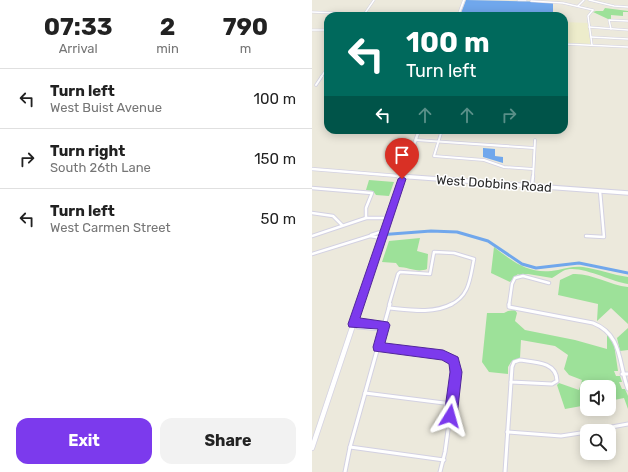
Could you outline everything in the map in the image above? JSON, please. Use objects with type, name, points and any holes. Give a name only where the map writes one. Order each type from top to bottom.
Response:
[{"type":"street","points":[[366,12],[374,0]]},
{"type":"street","points":[[460,12],[464,0]]},
{"type":"street","points":[[518,0],[560,2],[593,10],[588,15],[592,45]]},
{"type":"street","points":[[578,6],[584,0]]},
{"type":"street","points":[[589,0],[614,6],[628,7]]},
{"type":"street","points":[[312,12],[324,13]]},
{"type":"street","points":[[611,29],[609,20],[628,21]]},
{"type":"street","points":[[590,27],[628,30]]},
{"type":"street","points":[[312,30],[324,30]]},
{"type":"street","points":[[591,37],[628,39]]},
{"type":"street","points":[[568,44],[628,47]]},
{"type":"street","points":[[316,85],[324,75]]},
{"type":"street","points":[[312,448],[388,218],[418,134]]},
{"type":"street","points":[[440,134],[434,156],[484,160],[504,167],[533,169]]},
{"type":"street","points":[[416,140],[534,148]]},
{"type":"street","points":[[532,186],[535,140]]},
{"type":"street","name":"West Dobbins Road","points":[[312,169],[628,193]]},
{"type":"street","points":[[312,188],[372,193],[366,208],[366,218]]},
{"type":"street","points":[[586,236],[604,237],[600,191]]},
{"type":"street","points":[[312,213],[329,215],[342,225]]},
{"type":"street","points":[[312,236],[366,218],[388,218]]},
{"type":"street","points":[[312,254],[370,236],[383,234]]},
{"type":"street","points":[[370,236],[383,234]]},
{"type":"street","points":[[345,472],[350,447],[389,308],[400,272],[430,274],[434,252],[454,253],[474,260],[470,285],[456,302],[433,311],[389,308]]},
{"type":"street","points":[[549,283],[523,276],[515,278],[512,284],[509,307],[600,324],[609,330],[613,335],[616,344],[622,374],[628,389]]},
{"type":"street","points":[[353,324],[358,327],[384,327]]},
{"type":"street","points":[[378,347],[443,355],[454,360],[456,372],[444,460],[440,472]]},
{"type":"street","points":[[505,472],[510,382],[514,362],[520,360],[549,365],[556,370],[558,375],[557,381],[552,384],[510,382]]},
{"type":"street","points":[[622,374],[628,374]]},
{"type":"street","points":[[365,393],[452,404]]},
{"type":"street","points":[[616,426],[628,424]]},
{"type":"street","points":[[508,432],[561,436],[580,432]]},
{"type":"street","points":[[350,447],[444,460]]},
{"type":"shaded area","points":[[568,22],[588,23],[591,45],[568,43]]},
{"type":"green space","points":[[605,8],[628,12],[623,12],[623,16],[611,15],[611,19],[608,19],[593,12],[603,11]]},
{"type":"green space","points":[[369,180],[394,182],[389,196],[376,195],[373,191],[366,190]]},
{"type":"green space","points":[[420,238],[417,251],[428,254],[427,269],[416,270],[399,267],[396,263],[382,262],[389,241]]},
{"type":"green space","points":[[494,247],[517,263],[531,269],[548,271],[583,267],[628,277],[628,284],[577,269],[563,271],[552,278],[518,274],[510,282],[491,273]]},
{"type":"green space","points":[[573,274],[587,275],[628,287],[628,324],[611,308],[597,321],[598,304],[558,295],[560,280]]},
{"type":"green space","points":[[515,310],[517,313],[515,321],[525,330],[575,340],[607,349],[607,333],[614,344],[618,371],[614,371],[616,376],[620,376],[622,382],[619,382],[622,389],[625,389],[628,396],[628,409],[624,398],[616,400],[616,380],[582,380],[569,375],[564,369],[568,355],[555,346],[521,340],[520,358],[511,362],[508,367],[508,374],[489,372],[482,362],[487,313],[504,313]]},
{"type":"green space","points":[[628,328],[628,350],[620,351],[617,338]]},
{"type":"green space","points":[[559,383],[579,390],[580,387],[580,406],[565,409],[557,385]]},
{"type":"water","points":[[466,0],[553,2],[553,12],[462,12]]},
{"type":"water","points":[[483,148],[495,149],[495,156],[503,157],[503,163],[483,157]]},
{"type":"waterway","points":[[378,235],[431,231],[457,232],[488,241],[522,264],[536,268],[579,263],[628,273]]},
{"type":"route","points":[[402,179],[353,324],[360,322],[384,325],[378,347],[443,355],[454,360],[456,372],[450,416]]}]
